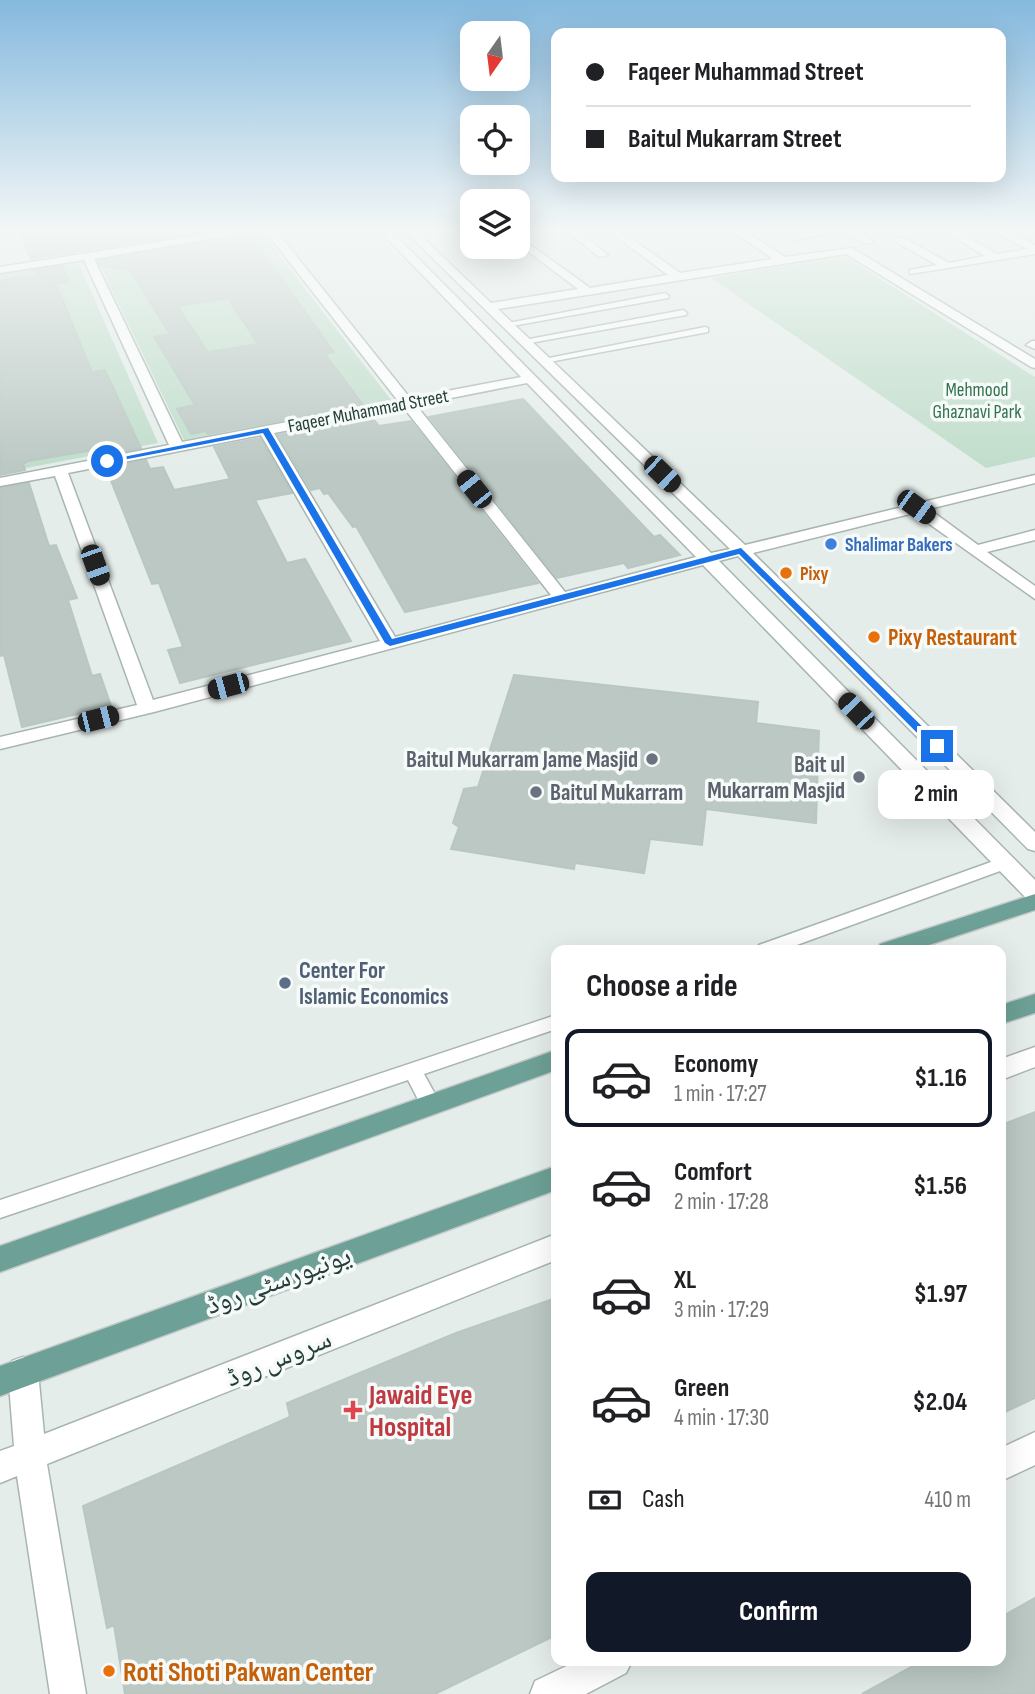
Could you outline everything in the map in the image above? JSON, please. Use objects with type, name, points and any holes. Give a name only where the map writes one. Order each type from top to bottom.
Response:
[{"type":"main road","points":[[903,945],[1035,902]]},
{"type":"main road","points":[[1006,1013],[1035,1003]]},
{"type":"main road","points":[[0,1259],[551,1062]]},
{"type":"main road","name":"یونیورسٹی روڈ","points":[[12,1377],[551,1180]]},
{"type":"street","points":[[113,311],[177,447]]},
{"type":"street","points":[[332,311],[561,597]]},
{"type":"street","points":[[463,311],[1035,893]]},
{"type":"street","points":[[493,311],[741,551],[1035,844]]},
{"type":"street","points":[[948,311],[1035,364]]},
{"type":"street","name":"Faqeer Muhammad Street","points":[[0,482],[530,379]]},
{"type":"street","points":[[265,430],[390,643]]},
{"type":"street","points":[[60,470],[147,708]]},
{"type":"street","points":[[0,743],[147,708],[707,559],[1035,479]]},
{"type":"street","points":[[916,507],[1035,594]]},
{"type":"street","points":[[975,550],[1035,535]]},
{"type":"street","points":[[1006,1068],[1035,1056]]},
{"type":"street","name":"سروس روڈ","points":[[15,1461],[551,1249]]},
{"type":"street","points":[[12,1377],[15,1461],[46,1573],[68,1694]]},
{"type":"street","points":[[1006,1462],[1035,1448]]},
{"type":"street","points":[[548,1694],[604,1666]]},
{"type":"lane","points":[[507,324],[580,311]]},
{"type":"lane","points":[[524,341],[683,313]]},
{"type":"lane","points":[[544,360],[705,330]]},
{"type":"lane","points":[[779,945],[1005,863]]},
{"type":"lane","points":[[0,1209],[551,1025]]},
{"type":"lane","points":[[413,1071],[430,1105]]},
{"type":"green space","points":[[0,311],[100,311],[158,443],[0,473]]},
{"type":"green space","points":[[122,311],[322,311],[392,401],[184,440]]},
{"type":"green space","name":"Mehmood Ghaznavi Park","points":[[759,311],[931,311],[1035,377],[1035,457],[986,468]]},
{"type":"building","points":[[0,311],[67,311],[92,372],[105,370],[141,448],[102,456],[99,449],[28,461],[23,464],[25,470],[0,475]]},
{"type":"building","points":[[156,311],[180,311],[208,352],[258,344],[237,311],[305,311],[334,352],[325,354],[363,405],[208,434],[206,431],[191,434],[177,409],[195,405],[154,337],[170,334]]},
{"type":"building","points":[[523,399],[654,537],[660,535],[680,555],[628,568],[624,563],[557,578],[429,417]]},
{"type":"building","points":[[372,417],[379,426],[411,421],[538,583],[405,612],[356,526],[353,527],[328,493],[324,494],[320,488],[311,490],[278,435]]},
{"type":"building","points":[[260,438],[292,493],[255,500],[287,563],[305,559],[351,641],[180,683],[168,650],[183,647],[159,583],[152,584],[106,468],[146,460],[150,469],[163,467],[174,490],[230,479],[214,447]]},
{"type":"building","points":[[29,483],[49,546],[56,545],[77,598],[68,600],[92,676],[100,674],[111,706],[22,727],[4,655],[0,656],[0,488]]},
{"type":"building","name":"Baitul Mukarram Jame Masjid","points":[[514,675],[758,702],[756,723],[819,731],[816,823],[706,809],[702,845],[650,839],[644,873],[575,863],[574,869],[451,849],[459,827],[453,823],[464,789],[478,787]]},
{"type":"building","points":[[1035,1112],[1035,1398],[1006,1412],[1006,1123]]},
{"type":"building","points":[[551,1300],[551,1637],[435,1694],[125,1694],[114,1625],[107,1628],[83,1506],[290,1417],[287,1403],[456,1333]]},
{"type":"building","points":[[1035,1598],[1035,1694],[862,1694],[913,1666],[1006,1666],[1006,1614]]},
{"type":"place","name":"Shalimar Bakers","points":[[831,544]]},
{"type":"place","name":"Pixy","points":[[786,573]]},
{"type":"place","name":"Pixy Restaurant","points":[[874,637]]},
{"type":"place","name":"Baitul Mukarram Jame Masjid","points":[[652,759]]},
{"type":"place","name":"Bait ul Mukarram Masjid","points":[[859,777]]},
{"type":"place","name":"Baitul Mukarram","points":[[536,792]]},
{"type":"place","name":"Center For Islamic Economics","points":[[285,983]]},
{"type":"place","name":"Jawaid Eye Hospital","points":[[353,1410]]},
{"type":"place","name":"Roti Shoti Pakwan Center","points":[[109,1671]]},
{"type":"route","points":[[107,461],[265,430],[390,643],[741,551],[937,746]]}]
